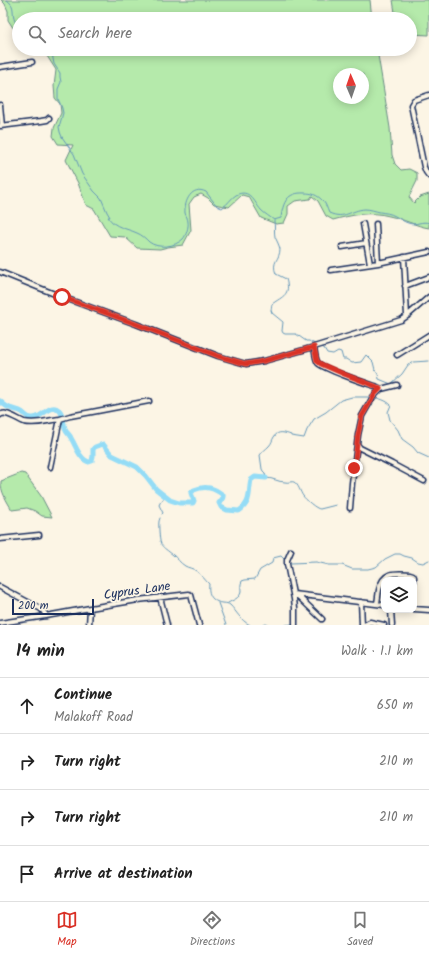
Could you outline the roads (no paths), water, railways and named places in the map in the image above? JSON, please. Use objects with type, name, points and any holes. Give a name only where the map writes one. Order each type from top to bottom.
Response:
[{"type":"street","points":[[0,68],[32,62]]},
{"type":"street","points":[[429,95],[414,100],[411,104],[424,167],[429,176]]},
{"type":"street","points":[[0,105],[1,126],[41,121],[49,118]]},
{"type":"street","points":[[363,224],[370,264]]},
{"type":"street","points":[[376,224],[378,263]]},
{"type":"street","points":[[342,247],[366,243]]},
{"type":"street","points":[[331,270],[378,263],[429,252]]},
{"type":"street","points":[[404,257],[407,316]]},
{"type":"street","points":[[0,272],[218,356],[246,364],[264,361],[317,346],[401,320],[429,297]]},
{"type":"street","points":[[405,286],[429,276]]},
{"type":"street","points":[[397,355],[429,335]]},
{"type":"street","points":[[317,346],[317,361],[321,364],[380,389]]},
{"type":"street","points":[[350,508],[358,435],[362,416],[375,394],[380,389],[397,385]]},
{"type":"street","points":[[0,415],[6,413],[26,422],[41,423],[149,401]]},
{"type":"street","points":[[50,467],[60,419]]},
{"type":"street","points":[[357,444],[360,448],[424,481]]},
{"type":"street","points":[[0,539],[39,535]]},
{"type":"street","points":[[291,551],[287,562],[296,608],[295,625]]},
{"type":"street","points":[[386,577],[391,574],[410,574],[414,577]]},
{"type":"street","points":[[377,603],[381,584]]},
{"type":"street","points":[[0,587],[41,609],[46,616]]},
{"type":"street","name":"Cyprus Lane","points":[[0,623],[19,623],[46,616],[90,608],[189,594],[191,595],[199,625]]},
{"type":"street","points":[[294,594],[381,604]]},
{"type":"street","points":[[294,594],[322,619]]},
{"type":"street","points":[[160,597],[167,625]]},
{"type":"street","points":[[361,602],[363,625],[370,622],[384,625]]},
{"type":"street","points":[[89,625],[90,608]]},
{"type":"street","points":[[417,609],[429,610]]},
{"type":"street","points":[[391,613],[392,625]]},
{"type":"waterway","points":[[7,0],[12,6],[13,12]]},
{"type":"waterway","points":[[53,56],[54,64],[60,73],[61,82],[58,89],[58,99],[63,113],[59,127],[60,132],[74,154],[82,174],[101,198],[111,221],[117,226],[133,231],[157,246],[176,244],[183,239],[188,226],[188,220],[185,213],[186,204],[193,192],[201,190],[206,192],[217,206],[222,208],[236,195],[245,193],[251,197],[261,210],[274,220],[281,218],[283,207],[290,196],[305,193],[318,197],[324,203],[329,213],[335,215],[343,215],[367,209],[391,214],[411,224],[424,222],[429,223]]},
{"type":"waterway","points":[[274,221],[275,237],[280,249],[279,256],[275,263],[275,270],[276,274],[286,279],[287,292],[283,297],[272,304],[272,313],[283,322],[283,333],[296,334],[306,341],[317,345]]},
{"type":"waterway","points":[[321,347],[324,348],[327,353],[333,354],[338,351],[341,352],[343,359],[346,359],[352,363],[361,362],[366,355],[373,362],[379,379],[391,384],[402,374],[408,365],[413,362],[429,361]]},
{"type":"waterway","points":[[336,505],[318,509],[304,497],[294,482],[282,482],[266,478],[262,469],[260,455],[270,445],[278,433],[304,438],[314,419],[341,400],[352,397],[371,397]]},
{"type":"waterway","points":[[374,397],[391,405],[388,412],[390,420],[398,430],[402,439],[413,447],[418,453],[429,458]]},
{"type":"waterway","points":[[0,401],[7,407],[21,411],[30,418],[36,418],[49,409],[56,408],[61,412],[66,431],[83,459],[89,462],[92,461],[93,449],[103,444],[112,455],[137,467],[156,489],[170,500],[179,503],[193,503],[194,501],[191,493],[194,490],[210,488],[223,495],[223,498],[219,503],[221,507],[227,510],[239,511],[248,500],[251,480],[255,477],[266,478]]},
{"type":"waterway","points":[[162,514],[163,513],[159,505],[166,497]]},
{"type":"waterway","points":[[160,518],[159,536],[162,546],[183,565],[195,570],[201,575],[209,584],[209,592],[215,601],[230,605],[241,618],[250,625]]},
{"type":"waterway","points":[[288,562],[316,562],[329,565],[342,565],[352,569],[368,569],[376,567],[385,559],[395,554],[400,554],[423,563],[429,560]]},
{"type":"waterway","points":[[228,603],[239,596],[242,581],[255,579],[260,570],[272,563],[273,558],[281,556],[285,560]]},
{"type":"waterway","points":[[218,603],[226,625]]},
{"type":"waterway","points":[[285,625],[293,624]]},
{"type":"waterway","points":[[263,625],[268,625]]}]
